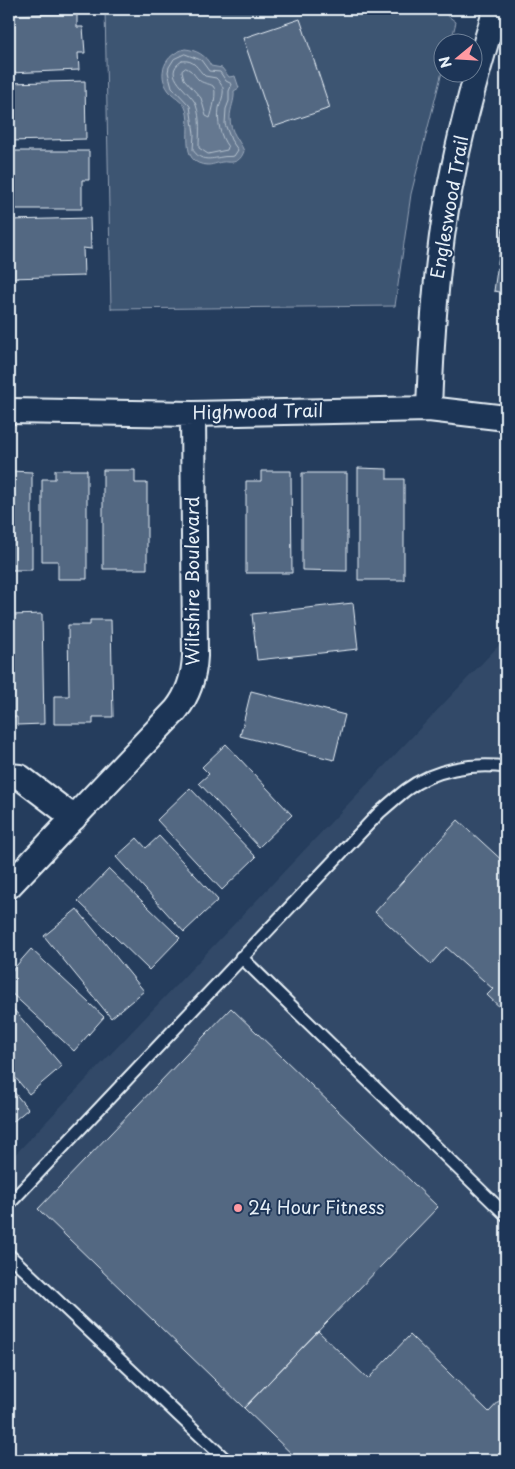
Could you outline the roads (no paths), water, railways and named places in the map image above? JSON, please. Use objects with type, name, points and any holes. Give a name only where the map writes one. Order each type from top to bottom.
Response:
[{"type":"street","name":"Engleswood Trail","points":[[429,409],[436,292],[446,214],[454,167],[478,68],[496,9]]},
{"type":"street","name":"Highwood Trail","points":[[9,411],[193,414],[429,409],[506,418]]},
{"type":"street","name":"Wiltshire Boulevard","points":[[9,886],[176,710],[185,697],[191,682],[195,656],[193,414]]},
{"type":"street","points":[[9,776],[20,777],[74,818]]},
{"type":"lane","points":[[9,1204],[379,813],[407,789],[432,776],[460,768],[490,765],[506,767]]},
{"type":"lane","points":[[241,957],[506,1215]]},
{"type":"lane","points":[[9,1255],[226,1460]]},
{"type":"water","points":[[185,49],[200,54],[211,66],[222,68],[229,77],[235,76],[239,88],[234,91],[230,123],[244,151],[240,159],[236,161],[208,165],[198,163],[192,158],[189,151],[185,107],[169,91],[163,78],[163,72],[168,60],[172,55]]},
{"type":"place","name":"24 Hour Fitness","points":[[238,1208]]}]
